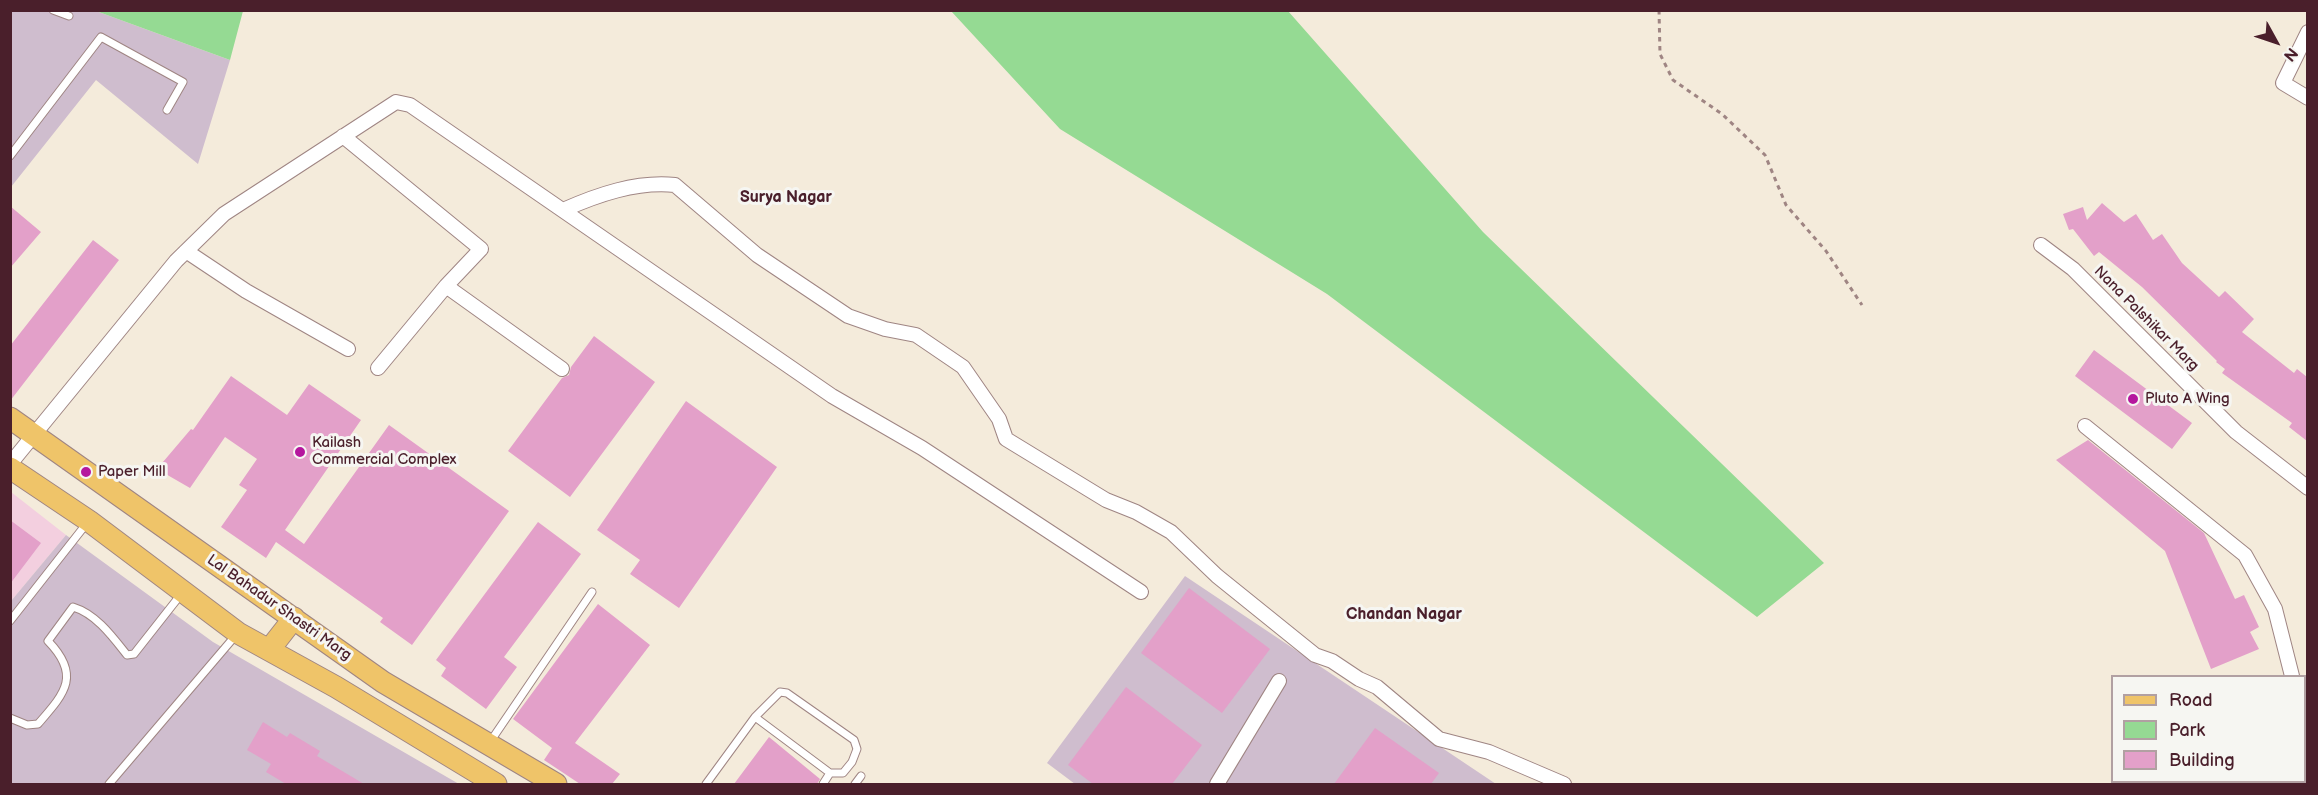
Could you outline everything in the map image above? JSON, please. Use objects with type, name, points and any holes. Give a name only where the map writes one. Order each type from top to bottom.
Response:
[{"type":"main road","name":"Lal Bahadur Shastri Marg","points":[[10,418],[383,682],[556,784]]},
{"type":"main road","points":[[10,466],[89,521],[238,633],[336,687],[496,784]]},
{"type":"main road","points":[[269,650],[294,618]]},
{"type":"street","points":[[2307,32],[2283,83],[2307,98]]},
{"type":"street","points":[[10,466],[186,251],[224,214],[396,102],[410,105],[832,396],[922,448],[1141,592]]},
{"type":"street","points":[[343,136],[481,249],[446,286],[378,368]]},
{"type":"street","points":[[562,210],[602,193],[661,184],[675,185],[757,255],[848,316],[885,329],[916,335],[963,367],[999,419],[1006,439],[1106,500],[1136,512],[1171,532],[1216,576],[1315,655],[1332,661],[1359,679],[1377,687],[1440,739],[1489,752],[1564,784]]},
{"type":"street","name":"Nana Palshikar Marg","points":[[2042,245],[2073,269],[2236,432],[2307,488]]},
{"type":"street","points":[[186,251],[246,291],[348,350]]},
{"type":"street","points":[[446,286],[562,369]]},
{"type":"street","points":[[2085,426],[2245,555],[2275,609],[2292,675]]},
{"type":"street","points":[[1217,784],[1279,681]]},
{"type":"lane","points":[[53,10],[69,16]]},
{"type":"lane","points":[[10,156],[101,37],[183,82],[167,110]]},
{"type":"lane","points":[[10,621],[89,521]]},
{"type":"lane","points":[[10,718],[27,725],[38,724],[65,692],[66,669],[59,652],[48,641],[73,607],[84,610],[103,626],[127,655],[134,654],[183,592]]},
{"type":"lane","points":[[489,744],[592,592]]},
{"type":"lane","points":[[110,784],[238,633]]},
{"type":"lane","points":[[706,784],[755,717],[773,696],[787,693],[854,740],[857,749],[852,762],[843,772],[830,773],[755,717]]},
{"type":"lane","points":[[822,784],[830,773]]},
{"type":"lane","points":[[855,784],[861,776]]},
{"type":"path","points":[[1659,10],[1660,54],[1673,80],[1722,114],[1765,155],[1786,205],[1826,251],[1862,305]]},
{"type":"shaded area","points":[[11,11],[96,11],[230,60],[198,164],[96,80],[11,187]]},
{"type":"shaded area","points":[[11,492],[66,535],[11,601]]},
{"type":"shaded area","points":[[66,535],[213,642],[459,784],[11,784],[11,601]]},
{"type":"shaded area","points":[[1185,576],[1496,784],[1075,784],[1047,763]]},
{"type":"green space","points":[[96,11],[243,11],[230,60]]},
{"type":"green space","points":[[951,11],[1288,11],[1483,232],[1824,563],[1757,617],[1327,294],[1060,129]]},
{"type":"building","points":[[2102,203],[2124,222],[2136,214],[2153,240],[2162,234],[2182,263],[2219,297],[2225,291],[2254,319],[2242,332],[2294,373],[2297,369],[2307,377],[2307,441],[2289,427],[2292,423],[2222,373],[2225,369],[2142,287],[2099,252],[2094,256],[2073,229],[2069,230],[2063,214],[2083,207],[2087,220]]},
{"type":"building","points":[[10,206],[41,232],[10,268]]},
{"type":"building","points":[[93,240],[119,260],[10,401],[10,346]]},
{"type":"building","points":[[594,336],[655,382],[570,497],[508,451],[562,378],[569,375],[571,367]]},
{"type":"building","name":"Pluto A Wing","points":[[2094,350],[2192,423],[2172,449],[2075,376]]},
{"type":"building","points":[[231,376],[287,415],[309,384],[361,420],[285,530],[304,544],[389,425],[509,511],[412,645],[380,622],[383,618],[276,542],[266,558],[221,527],[247,490],[239,485],[257,459],[225,437],[190,488],[157,469],[191,429],[193,430]]},
{"type":"building","points":[[686,401],[777,467],[679,608],[630,574],[640,560],[597,530]]},
{"type":"building","points":[[2088,440],[2204,533],[2235,599],[2244,595],[2259,627],[2250,632],[2259,649],[2211,669],[2165,551],[2056,460]]},
{"type":"building","points":[[10,520],[41,543],[10,584]]},
{"type":"building","points":[[538,522],[581,554],[504,657],[517,667],[486,709],[441,676],[446,668],[436,660]]},
{"type":"building","points":[[1189,588],[1270,649],[1222,713],[1141,653]]},
{"type":"building","points":[[598,604],[650,645],[575,743],[620,774],[612,784],[580,784],[544,760],[552,748],[513,719]]},
{"type":"building","points":[[1126,687],[1202,745],[1172,784],[1093,784],[1068,765]]},
{"type":"building","points":[[263,722],[287,737],[290,733],[320,751],[317,756],[364,784],[286,784],[266,772],[271,764],[247,750]]},
{"type":"building","points":[[1375,728],[1439,773],[1431,784],[1334,784]]},
{"type":"building","points":[[769,737],[820,779],[817,784],[734,784]]},
{"type":"place","name":"Pluto A Wing","points":[[2133,399]]},
{"type":"place","name":"Kailash Commercial Complex","points":[[300,452]]},
{"type":"place","name":"Paper Mill","points":[[86,472]]},
{"type":"district","name":"Surya Nagar","points":[[786,198]]},
{"type":"district","name":"Chandan Nagar","points":[[1404,615]]}]
